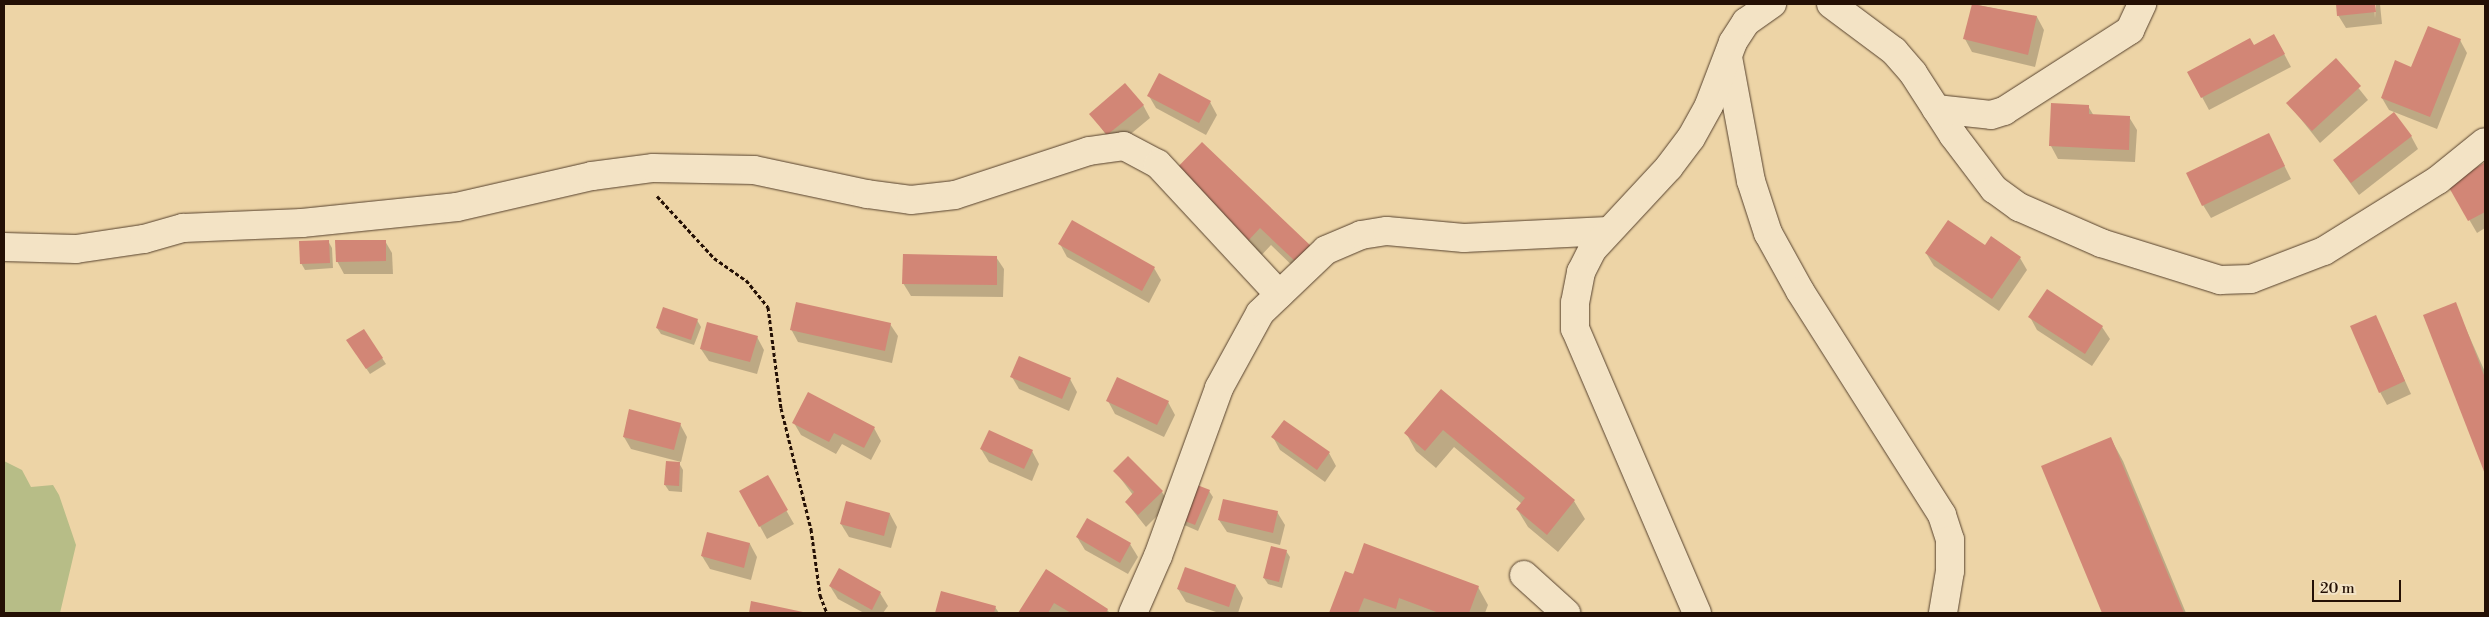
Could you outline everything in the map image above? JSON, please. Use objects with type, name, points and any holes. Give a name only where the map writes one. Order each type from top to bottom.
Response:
[{"type":"street","points":[[1697,613],[1576,329],[1575,303],[1581,272],[1592,250],[1669,167],[1691,138],[1709,105],[1733,42],[1746,22],[1772,4]]},
{"type":"street","points":[[1831,4],[1894,51],[1913,73],[1936,109],[1994,189],[2019,207],[2101,243],[2220,280],[2251,279],[2324,251],[2438,180],[2485,142]]},
{"type":"street","points":[[1936,109],[1991,115],[2004,111],[2130,30],[2142,4]]},
{"type":"street","points":[[1728,56],[1751,181],[1768,233],[1800,291],[1942,515],[1950,540],[1948,590],[1943,613]]},
{"type":"street","points":[[4,247],[76,249],[144,239],[183,228],[302,223],[457,207],[592,176],[653,168],[754,170],[867,194],[911,200],[955,195],[1089,151],[1124,146],[1158,164],[1279,294]]},
{"type":"street","points":[[1133,613],[1162,547],[1218,388],[1260,313],[1326,250],[1361,235],[1387,232],[1464,238],[1500,238],[1538,233],[1608,231]]},
{"type":"street","points":[[1524,575],[1566,613]]},
{"type":"path","points":[[653,168],[657,200],[714,258],[746,280],[768,307],[781,408],[811,529],[820,595],[826,613]]},
{"type":"green space","points":[[4,461],[22,470],[31,487],[53,485],[59,495],[76,545],[60,613],[4,613]]},
{"type":"building","points":[[1972,4],[2037,16],[2028,55],[1963,39]]},
{"type":"building","points":[[2336,4],[2375,4],[2376,12],[2337,16]]},
{"type":"building","points":[[2428,26],[2461,39],[2430,117],[2381,98],[2395,60],[2411,67]]},
{"type":"building","points":[[2274,34],[2285,54],[2201,98],[2187,72],[2250,38],[2254,45]]},
{"type":"building","points":[[2336,58],[2361,86],[2312,131],[2286,103]]},
{"type":"building","points":[[1159,73],[1211,101],[1199,123],[1147,96]]},
{"type":"building","points":[[1125,83],[1144,105],[1107,135],[1089,114]]},
{"type":"building","points":[[2051,103],[2089,105],[2089,114],[2130,116],[2129,150],[2049,146]]},
{"type":"building","points":[[2394,112],[2412,136],[2351,183],[2333,160]]},
{"type":"building","points":[[2269,133],[2285,166],[2202,206],[2186,173]]},
{"type":"building","points":[[1202,142],[1311,246],[1296,262],[1260,228],[1246,243],[1172,173]]},
{"type":"building","points":[[2484,163],[2485,212],[2468,221],[2447,184]]},
{"type":"building","points":[[1072,220],[1155,267],[1142,291],[1058,244]]},
{"type":"building","points":[[1948,220],[1985,245],[1991,236],[2021,257],[1992,299],[1925,253]]},
{"type":"building","points":[[329,240],[330,263],[300,264],[299,241]]},
{"type":"building","points":[[335,240],[386,240],[386,261],[336,262]]},
{"type":"building","points":[[903,254],[997,256],[997,285],[902,284]]},
{"type":"building","points":[[2047,289],[2103,326],[2085,354],[2028,317]]},
{"type":"building","points":[[796,302],[891,323],[885,351],[790,330]]},
{"type":"building","points":[[2456,302],[2485,378],[2485,474],[2423,315]]},
{"type":"building","points":[[663,307],[698,319],[691,340],[656,328]]},
{"type":"building","points":[[2376,315],[2405,381],[2379,393],[2350,326]]},
{"type":"building","points":[[707,322],[758,336],[750,362],[700,349]]},
{"type":"building","points":[[364,329],[383,358],[366,369],[346,340]]},
{"type":"building","points":[[1019,356],[1071,378],[1062,399],[1010,377]]},
{"type":"building","points":[[1117,377],[1169,401],[1157,425],[1106,401]]},
{"type":"building","points":[[1441,389],[1575,500],[1547,535],[1516,509],[1525,498],[1443,430],[1425,451],[1404,433]]},
{"type":"building","points":[[808,392],[875,427],[864,448],[834,433],[829,442],[792,423]]},
{"type":"building","points":[[629,409],[681,423],[674,450],[623,437]]},
{"type":"building","points":[[1284,420],[1330,452],[1317,470],[1271,437]]},
{"type":"building","points":[[989,430],[1033,450],[1024,469],[980,449]]},
{"type":"building","points":[[2111,437],[2184,613],[2102,613],[2041,466]]},
{"type":"building","points":[[1128,456],[1163,491],[1138,515],[1125,502],[1134,492],[1113,471]]},
{"type":"building","points":[[666,461],[680,462],[679,486],[664,485]]},
{"type":"building","points":[[768,475],[788,510],[759,527],[739,491]]},
{"type":"building","points":[[1192,483],[1210,490],[1195,525],[1177,518]]},
{"type":"building","points":[[1223,499],[1278,511],[1273,533],[1218,520]]},
{"type":"building","points":[[846,501],[890,513],[884,536],[840,524]]},
{"type":"building","points":[[1087,518],[1131,543],[1120,563],[1076,537]]},
{"type":"building","points":[[707,532],[750,543],[744,568],[701,556]]},
{"type":"building","points":[[1364,543],[1479,586],[1469,613],[1439,613],[1399,598],[1396,609],[1364,598],[1358,613],[1329,613],[1345,571],[1353,574]]},
{"type":"building","points":[[1271,546],[1287,550],[1279,582],[1263,578]]},
{"type":"building","points":[[1185,567],[1236,585],[1229,607],[1177,589]]},
{"type":"building","points":[[839,568],[881,592],[872,610],[829,586]]},
{"type":"building","points":[[1046,569],[1108,609],[1106,613],[1071,613],[1054,603],[1048,613],[1018,613]]},
{"type":"building","points":[[941,591],[996,606],[994,613],[935,613]]},
{"type":"building","points":[[751,601],[803,612],[749,613]]}]
